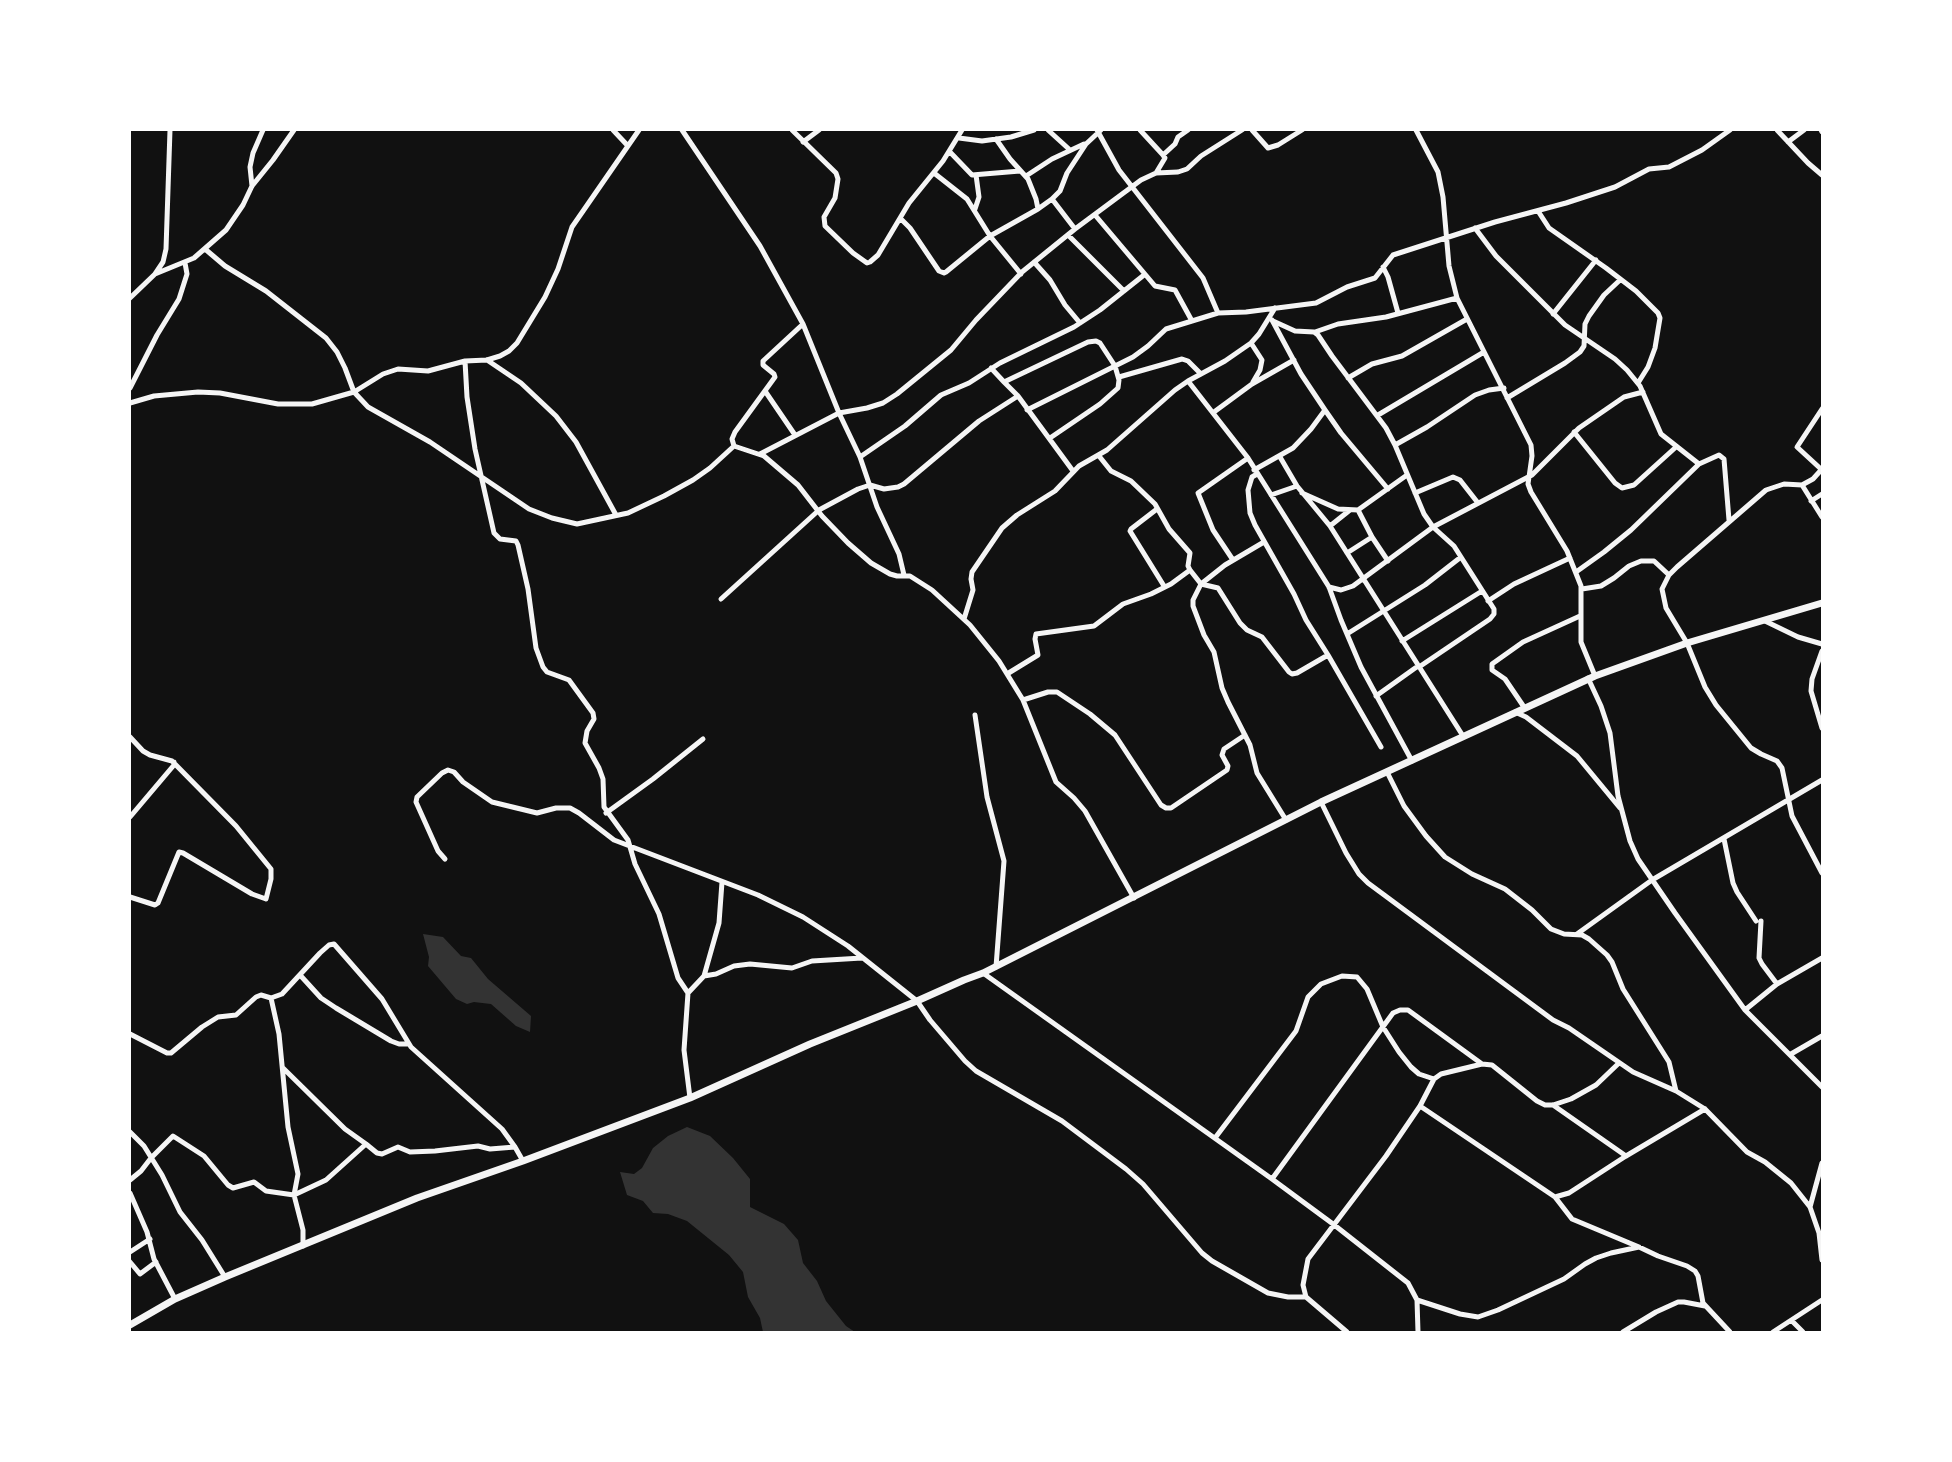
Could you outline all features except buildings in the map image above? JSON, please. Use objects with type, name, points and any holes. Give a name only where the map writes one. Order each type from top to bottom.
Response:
[{"type":"street","points":[[130,298],[155,274],[163,262],[166,249],[170,130]]},
{"type":"street","points":[[252,186],[250,167],[263,130]]},
{"type":"street","points":[[155,274],[185,263],[226,230],[252,186],[293,130]]},
{"type":"street","points":[[614,130],[628,146]]},
{"type":"street","points":[[130,403],[154,396],[198,392],[220,393],[278,404],[312,404],[354,392],[383,374],[398,369],[428,371],[465,361],[487,360],[500,356],[517,343],[545,297],[572,227],[639,130]]},
{"type":"street","points":[[682,130],[760,246],[803,324],[860,457],[877,507],[899,554],[904,575]]},
{"type":"street","points":[[792,130],[836,173],[838,179],[835,198],[824,217],[825,226],[865,262],[870,262],[878,255],[909,203],[934,173],[962,130]]},
{"type":"street","points":[[803,142],[819,130]]},
{"type":"street","points":[[959,138],[982,141],[1034,130]]},
{"type":"street","points":[[1048,130],[1070,150]]},
{"type":"street","points":[[901,219],[943,273],[990,236],[1052,199],[1060,191],[1067,173],[1098,130],[1107,151],[1203,278],[1218,313]]},
{"type":"street","points":[[1140,130],[1165,159],[1156,173]]},
{"type":"street","points":[[1163,155],[1175,144],[1178,137],[1188,130]]},
{"type":"street","points":[[760,454],[839,413],[883,403],[897,394],[951,349],[1021,274],[1075,229],[1132,186],[1156,173],[1187,169],[1201,156],[1242,130]]},
{"type":"street","points":[[1252,130],[1268,148],[1278,145],[1300,130]]},
{"type":"street","points":[[1416,130],[1438,172],[1443,197],[1448,266],[1457,298],[1533,450],[1529,477],[1531,492],[1570,558],[1582,589],[1581,642],[1611,733],[1615,778],[1630,841],[1652,880],[1745,1010],[1822,1087]]},
{"type":"street","points":[[1027,410],[1143,351],[1164,330],[1218,313],[1316,303],[1347,287],[1373,279],[1392,255],[1615,187],[1649,169],[1669,167],[1702,150],[1730,130]]},
{"type":"street","points":[[1777,130],[1822,175]]},
{"type":"street","points":[[1788,142],[1804,130]]},
{"type":"street","points":[[996,139],[1026,176],[1038,209]]},
{"type":"street","points":[[1026,176],[1070,150],[1086,144]]},
{"type":"street","points":[[949,151],[969,173],[975,175],[1020,171]]},
{"type":"street","points":[[934,173],[975,209],[990,236],[1021,274]]},
{"type":"street","points":[[975,175],[979,197],[975,209]]},
{"type":"street","points":[[1052,199],[1075,229]]},
{"type":"street","points":[[1538,211],[1549,228],[1636,291],[1659,316],[1655,348],[1638,383]]},
{"type":"street","points":[[1094,215],[1155,287],[1175,290],[1192,321]]},
{"type":"street","points":[[1475,228],[1496,256],[1553,314],[1583,339],[1615,359],[1638,383],[1663,436],[1699,464]]},
{"type":"street","points":[[1068,235],[1124,291]]},
{"type":"street","points":[[205,249],[266,291],[326,338],[337,352],[354,392],[368,407],[429,442],[529,509],[552,518],[577,524],[628,513],[664,496],[710,468],[734,446]]},
{"type":"street","points":[[1553,314],[1596,260]]},
{"type":"street","points":[[1034,262],[1080,323]]},
{"type":"street","points":[[130,388],[179,299],[187,274],[185,263]]},
{"type":"street","points":[[1384,267],[1398,313]]},
{"type":"street","points":[[860,457],[905,426],[941,395],[977,379],[991,368],[1080,323],[1144,275]]},
{"type":"street","points":[[1507,398],[1583,348],[1585,324],[1589,316],[1604,295],[1620,280]]},
{"type":"street","points":[[1271,319],[1295,331],[1315,332],[1338,324],[1418,310],[1457,298]]},
{"type":"street","points":[[964,619],[973,590],[972,572],[997,533],[1017,515],[1055,491],[1079,466],[1107,450],[1188,381],[1251,343],[1271,319],[1275,308]]},
{"type":"street","points":[[1271,319],[1325,410],[1388,489]]},
{"type":"street","points":[[1348,378],[1372,364],[1402,356],[1467,319]]},
{"type":"street","points":[[734,446],[732,439],[735,432],[775,377],[763,361],[803,324]]},
{"type":"street","points":[[1315,332],[1378,415],[1395,445],[1424,514],[1433,527],[1454,546],[1495,610],[1492,617],[1376,696]]},
{"type":"street","points":[[1004,382],[1088,342],[1100,343],[1115,366],[1119,386],[1116,391],[1050,438]]},
{"type":"street","points":[[1251,343],[1262,361],[1252,384]]},
{"type":"street","points":[[1378,415],[1483,352]]},
{"type":"street","points":[[1119,377],[1182,359],[1188,361],[1201,374]]},
{"type":"street","points":[[487,360],[521,383],[556,416],[576,442],[616,515]]},
{"type":"street","points":[[1214,412],[1252,384],[1294,360]]},
{"type":"street","points":[[465,361],[467,397],[480,475],[494,533],[500,539],[516,541],[518,545],[528,589],[536,648],[543,667],[547,672],[569,680],[593,713],[594,719],[587,731],[585,743],[603,779],[605,786],[602,802],[606,813],[625,835],[635,864],[659,914],[678,978],[688,993],[684,1050],[690,1098]]},
{"type":"street","points":[[991,368],[1018,396],[1073,471]]},
{"type":"street","points":[[1188,381],[1248,458],[1329,587],[1376,696],[1412,761]]},
{"type":"street","points":[[1395,445],[1475,395],[1504,388]]},
{"type":"street","points":[[765,391],[796,435]]},
{"type":"street","points":[[1329,587],[1344,589],[1353,586],[1433,527],[1529,477],[1574,432],[1624,397],[1643,392]]},
{"type":"street","points":[[720,599],[818,510],[870,485],[884,489],[904,484],[979,421],[1018,396]]},
{"type":"street","points":[[1822,409],[1797,445],[1800,451],[1822,469],[1813,479],[1802,485],[1773,486],[1729,520],[1669,575],[1662,589],[1663,600],[1716,705],[1746,743],[1777,761],[1782,768],[1792,816],[1822,873]]},
{"type":"street","points":[[1325,410],[1298,444],[1256,472],[1252,477],[1248,495],[1252,519],[1264,542],[1306,620],[1381,747]]},
{"type":"street","points":[[1574,432],[1622,488],[1634,485],[1676,447]]},
{"type":"street","points":[[734,446],[760,454],[778,466],[848,543],[871,563],[890,574],[910,576],[932,590],[964,619],[999,661],[1023,700],[1056,782],[1086,811],[1134,898]]},
{"type":"street","points":[[1576,572],[1631,530],[1699,464],[1720,455],[1723,458],[1729,520]]},
{"type":"street","points":[[1098,456],[1111,471],[1131,481],[1150,499],[1190,553],[1189,570],[1201,584],[1218,588],[1240,624],[1262,637],[1291,674],[1328,655]]},
{"type":"street","points":[[1280,457],[1297,486],[1330,526],[1463,736]]},
{"type":"street","points":[[1233,560],[1213,530],[1198,493],[1248,458]]},
{"type":"street","points":[[1330,526],[1407,475]]},
{"type":"street","points":[[1415,493],[1456,477],[1478,503]]},
{"type":"street","points":[[1802,485],[1822,517]]},
{"type":"street","points":[[1271,495],[1297,486]]},
{"type":"street","points":[[1302,492],[1338,509],[1354,510]]},
{"type":"street","points":[[1811,501],[1822,494]]},
{"type":"street","points":[[1157,509],[1130,531],[1164,586]]},
{"type":"street","points":[[1354,510],[1388,561]]},
{"type":"street","points":[[1347,553],[1372,537]]},
{"type":"street","points":[[1264,542],[1233,560],[1201,584],[1193,606],[1218,663],[1225,695],[1250,745],[1257,773],[1286,820]]},
{"type":"street","points":[[1347,634],[1425,585],[1461,557]]},
{"type":"street","points":[[1489,601],[1514,583],[1570,558]]},
{"type":"street","points":[[1582,589],[1601,586],[1629,566],[1641,561],[1654,561],[1669,575]]},
{"type":"street","points":[[1007,674],[1038,655],[1036,634],[1094,626],[1124,604],[1171,584],[1189,570]]},
{"type":"street","points":[[1402,641],[1482,590]]},
{"type":"street","points":[[130,1323],[225,1277],[417,1198],[690,1098],[810,1044],[983,974],[1321,802],[1591,677],[1686,643],[1822,603]]},
{"type":"street","points":[[1524,707],[1505,679],[1492,670],[1492,664],[1523,642],[1580,616]]},
{"type":"street","points":[[1765,621],[1798,637],[1822,644]]},
{"type":"street","points":[[1822,651],[1812,679],[1811,691],[1822,728]]},
{"type":"street","points":[[1023,700],[1057,692],[1090,714],[1115,735],[1161,806],[1166,808],[1171,808],[1227,770],[1228,766],[1222,755],[1224,749],[1245,735]]},
{"type":"street","points":[[1515,712],[1526,717],[1577,756],[1622,810]]},
{"type":"street","points":[[975,715],[987,797],[1004,861],[996,967]]},
{"type":"street","points":[[130,737],[150,755],[174,762],[236,826],[271,869],[266,900],[181,852],[177,854],[158,903],[155,905],[130,897]]},
{"type":"street","points":[[606,813],[703,739]]},
{"type":"street","points":[[130,817],[174,762]]},
{"type":"street","points":[[445,859],[438,851],[416,802],[417,797],[448,770],[492,802],[537,813],[570,808],[608,837],[758,895],[803,916],[839,939],[917,1001],[970,1066],[1062,1121],[1126,1169],[1143,1184],[1202,1253],[1212,1261],[1268,1293],[1306,1297]]},
{"type":"street","points":[[1387,772],[1404,806],[1445,857],[1472,874],[1505,889],[1552,929],[1564,934],[1577,934],[1604,951],[1612,962],[1623,989],[1670,1062],[1676,1091]]},
{"type":"street","points":[[1577,934],[1652,880],[1822,780]]},
{"type":"street","points":[[1321,802],[1346,853],[1368,883],[1509,989],[1619,1063],[1676,1091],[1705,1109],[1747,1152],[1765,1162],[1791,1183],[1810,1207],[1819,1233],[1822,1260]]},
{"type":"street","points":[[1724,839],[1733,883],[1758,921],[1759,958],[1777,984]]},
{"type":"street","points":[[688,993],[704,976],[719,923],[722,882]]},
{"type":"street","points":[[130,1034],[171,1053],[218,1017],[236,1015],[261,995],[271,998],[282,994],[329,945],[334,944],[382,999],[409,1044],[502,1129],[523,1161]]},
{"type":"street","points":[[704,976],[734,966],[750,964],[792,968],[812,961],[863,958]]},
{"type":"street","points":[[1745,1010],[1777,984],[1809,968],[1822,958]]},
{"type":"street","points":[[983,974],[1272,1179],[1396,1272],[1408,1283],[1417,1300],[1418,1332]]},
{"type":"street","points":[[300,975],[321,998],[336,1008],[391,1041],[409,1044]]},
{"type":"street","points":[[1215,1138],[1296,1031],[1308,997],[1321,984],[1342,976],[1357,977],[1367,989],[1383,1027],[1399,1052],[1419,1074],[1434,1079]]},
{"type":"street","points":[[271,998],[284,1068],[288,1127],[299,1174],[294,1195],[303,1230],[303,1245]]},
{"type":"street","points":[[1272,1179],[1394,1013],[1408,1010],[1482,1064]]},
{"type":"street","points":[[1791,1054],[1822,1036]]},
{"type":"street","points":[[1348,1332],[1306,1297],[1303,1285],[1308,1259],[1386,1156],[1420,1106],[1434,1079],[1441,1074],[1482,1064],[1492,1065],[1537,1101],[1553,1105],[1572,1099],[1596,1085],[1619,1063]]},
{"type":"street","points":[[284,1068],[345,1129],[377,1153],[382,1154],[398,1147],[410,1152],[478,1146],[490,1149],[515,1147]]},
{"type":"street","points":[[1553,1105],[1626,1156]]},
{"type":"street","points":[[1420,1106],[1555,1197],[1572,1219],[1695,1271],[1705,1306],[1730,1332]]},
{"type":"street","points":[[1555,1197],[1569,1193],[1705,1109]]},
{"type":"street","points":[[130,1132],[144,1146],[180,1212],[202,1240],[225,1277]]},
{"type":"street","points":[[130,1180],[170,1138],[176,1137],[204,1156],[233,1188],[254,1182],[266,1191],[294,1195],[326,1180],[366,1144]]},
{"type":"street","points":[[1810,1207],[1822,1163]]},
{"type":"street","points":[[130,1194],[156,1262],[175,1299]]},
{"type":"street","points":[[130,1252],[149,1239]]},
{"type":"street","points":[[1417,1300],[1478,1317],[1564,1279],[1596,1258],[1639,1247]]},
{"type":"street","points":[[130,1262],[139,1274],[156,1262]]},
{"type":"street","points":[[1773,1332],[1822,1299]]},
{"type":"street","points":[[1623,1332],[1678,1302],[1705,1306]]},
{"type":"street","points":[[1792,1321],[1803,1332]]},
{"type":"shaded area","points":[[423,934],[443,937],[461,956],[471,958],[488,979],[531,1016],[530,1032],[516,1026],[491,1004],[467,1004],[456,999],[428,966],[429,957]]},
{"type":"shaded area","points":[[687,1127],[710,1136],[733,1158],[750,1179],[750,1207],[784,1224],[798,1240],[803,1263],[817,1281],[826,1301],[846,1326],[855,1332],[763,1332],[760,1318],[748,1297],[743,1272],[729,1255],[687,1221],[668,1214],[653,1213],[643,1201],[627,1195],[620,1172],[634,1174],[642,1168],[653,1148],[668,1136]]}]
